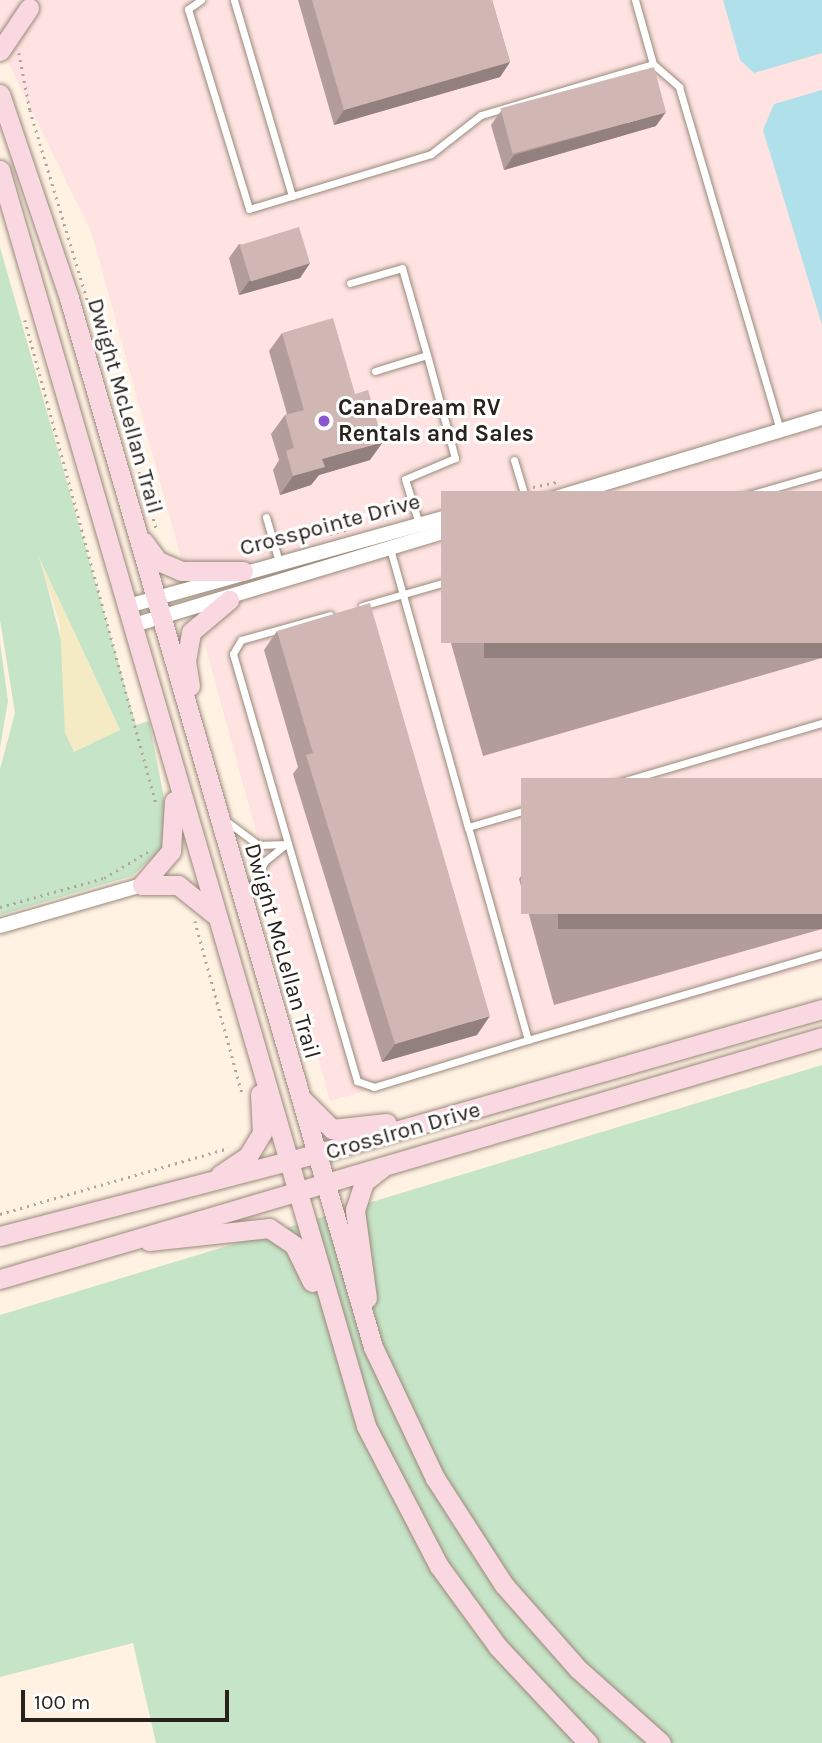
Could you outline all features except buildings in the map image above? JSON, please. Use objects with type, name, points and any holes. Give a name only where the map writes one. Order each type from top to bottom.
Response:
[{"type":"main road","points":[[0,22],[38,4]]},
{"type":"main road","points":[[1,47],[38,4]]},
{"type":"main road","name":"Dwight McLellan Trail","points":[[0,77],[1,98],[49,233],[368,1334],[435,1478],[504,1585],[578,1669],[661,1743]]},
{"type":"main road","points":[[0,170],[259,1058],[341,1353],[366,1426],[439,1566],[498,1647],[588,1743]]},
{"type":"main road","points":[[133,524],[169,568],[243,571]]},
{"type":"main road","points":[[194,736],[188,642],[198,622],[229,600]]},
{"type":"main road","points":[[168,747],[177,821],[142,885],[178,885],[218,919]]},
{"type":"main road","name":"CrossIron Drive","points":[[0,1236],[288,1162],[822,1009]]},
{"type":"main road","name":"CrossIron Drive","points":[[0,1279],[295,1188],[822,1037]]},
{"type":"main road","points":[[208,1183],[248,1156],[262,1133],[259,1058]]},
{"type":"main road","points":[[294,1083],[311,1114],[332,1129],[415,1125]]},
{"type":"main road","points":[[368,1334],[355,1210],[364,1182],[397,1159]]},
{"type":"main road","points":[[99,1247],[269,1228],[294,1245],[341,1353]]},
{"type":"street","name":"Crosspointe Drive","points":[[158,608],[243,571],[822,418]]},
{"type":"street","name":"Crosspointe Drive","points":[[158,608],[229,600],[391,552],[523,499]]},
{"type":"street","points":[[131,616],[158,608]]},
{"type":"street","points":[[0,926],[142,885]]},
{"type":"lane","points":[[201,0],[188,9],[249,209],[431,154],[481,116],[653,64]]},
{"type":"lane","points":[[234,0],[292,196]]},
{"type":"lane","points":[[635,0],[653,64],[679,87],[780,430]]},
{"type":"lane","points":[[350,283],[402,268],[427,355],[455,458],[405,479],[419,524]]},
{"type":"lane","points":[[375,371],[427,355]]},
{"type":"lane","points":[[514,460],[523,499]]},
{"type":"lane","points":[[349,610],[822,474]]},
{"type":"lane","points":[[266,517],[279,562]]},
{"type":"lane","points":[[391,552],[528,1040]]},
{"type":"lane","points":[[335,614],[241,640],[233,654],[286,845],[357,1081],[374,1087],[822,954]]},
{"type":"lane","points":[[468,827],[822,723]]},
{"type":"lane","points":[[213,801],[236,834],[258,845],[286,845]]},
{"type":"lane","points":[[247,918],[250,881],[286,845]]},
{"type":"path","points":[[1,47],[19,52],[30,110],[159,540]]},
{"type":"path","points":[[23,311],[154,778],[158,813]]},
{"type":"path","points":[[523,499],[561,481]]},
{"type":"path","points":[[327,538],[355,530]]},
{"type":"path","points":[[0,907],[104,877],[161,852]]},
{"type":"path","points":[[192,916],[244,1107]]},
{"type":"path","points":[[0,1214],[236,1144]]},
{"type":"shaded area","points":[[0,0],[822,0],[822,964],[330,1101],[92,234],[0,46]]},
{"type":"green space","points":[[0,247],[136,725],[149,721],[169,824],[166,845],[132,876],[0,915],[0,769],[15,713],[0,620]],"holes":[[[42,566],[120,730],[65,733],[65,655]]]},
{"type":"green space","points":[[0,642],[8,701],[0,748]]},
{"type":"green space","points":[[822,1065],[822,1743],[156,1743],[133,1643],[0,1677],[0,1315]]},
{"type":"sand","points":[[38,555],[120,730],[74,752],[65,733],[60,625]]},
{"type":"water","points":[[723,0],[822,0],[822,53],[754,73],[740,60]]},
{"type":"water","points":[[822,90],[822,325],[763,130],[774,104]]},
{"type":"place","name":"CanaDream RV Rentals and Sales","points":[[324,421]]}]
